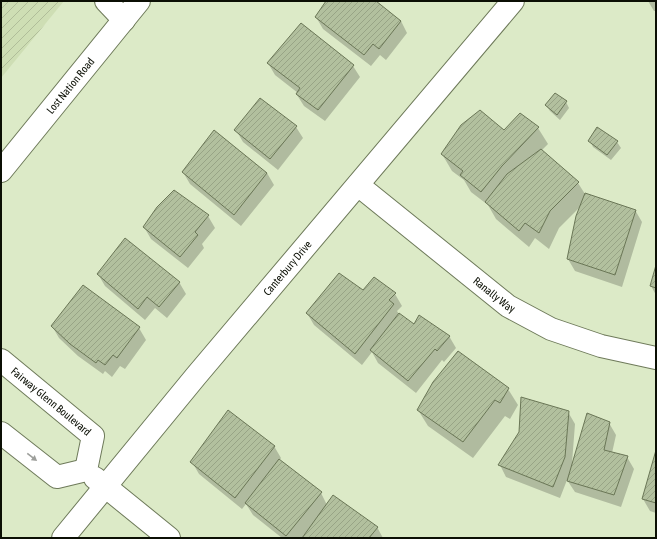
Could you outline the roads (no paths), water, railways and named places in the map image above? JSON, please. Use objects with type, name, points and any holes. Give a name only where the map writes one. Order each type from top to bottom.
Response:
[{"type":"street","points":[[106,1],[124,20]]},
{"type":"street","name":"Lost Nation Road","points":[[1,171],[139,1]]},
{"type":"street","name":"Canterbury Drive","points":[[64,538],[196,376],[513,1]]},
{"type":"street","name":"Ranally Way","points":[[358,185],[508,306],[551,329],[601,346],[656,358]]},
{"type":"street","name":"Fairway Glenn Boulevard","points":[[1,360],[93,436],[86,470]]},
{"type":"street","points":[[1,433],[57,477],[86,470],[169,538]]}]
